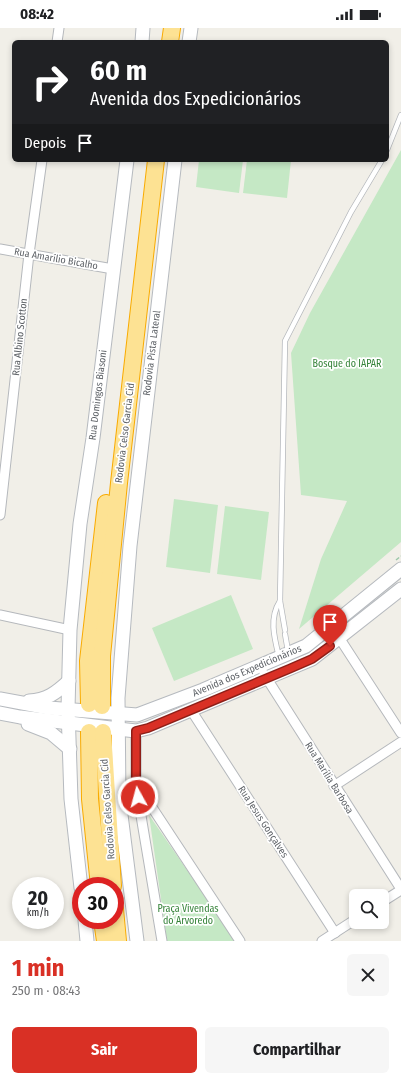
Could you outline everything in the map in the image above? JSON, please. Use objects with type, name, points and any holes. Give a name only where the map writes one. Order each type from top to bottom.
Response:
[{"type":"highway","points":[[159,40],[160,28]]},
{"type":"highway","points":[[170,40],[172,28]]},
{"type":"highway","name":"Rodovia Celso Garcia Cid","points":[[146,162],[88,661],[95,705],[102,656],[119,483],[156,162]]},
{"type":"highway","name":"Rodovia Celso Garcia Cid","points":[[98,877],[90,799],[103,731]]},
{"type":"highway","name":"Rodovia Celso Garcia Cid","points":[[103,731],[112,877]]},
{"type":"highway","points":[[103,929],[104,941]]},
{"type":"highway","points":[[117,929],[118,941]]},
{"type":"main road","points":[[142,40],[143,28]]},
{"type":"main road","points":[[189,40],[191,28]]},
{"type":"main road","name":"Rua Domingos Biasoni","points":[[70,630],[80,524],[93,438],[127,162]]},
{"type":"main road","name":"Rodovia Pista Lateral","points":[[120,663],[130,546],[175,162]]},
{"type":"main road","name":"Avenida dos Expedicionários","points":[[14,702],[68,709],[137,715],[203,690],[306,646],[399,574]]},
{"type":"main road","name":"Avenida dos Expedicionários","points":[[6,714],[69,723],[103,731],[136,731],[148,728],[312,659],[340,639],[401,589]]},
{"type":"main road","points":[[70,630],[68,709],[71,799],[80,877]]},
{"type":"main road","name":"Rodovia Celso Garcia Cid","points":[[120,663],[118,714],[103,731],[121,818],[138,941]]},
{"type":"main road","points":[[0,699],[14,702],[45,699],[56,693],[69,681]]},
{"type":"main road","points":[[118,698],[137,715]]},
{"type":"main road","points":[[14,702],[6,714],[17,721],[47,730],[58,737],[70,749]]},
{"type":"main road","points":[[85,929],[87,941]]},
{"type":"street","points":[[57,40],[59,28]]},
{"type":"street","name":"Rua Albino Scotton","points":[[0,515],[29,254],[42,162]]},
{"type":"street","name":"Rua Amarílio Bicalho","points":[[0,250],[113,269]]},
{"type":"street","points":[[0,615],[70,630]]},
{"type":"street","points":[[340,639],[401,733]]},
{"type":"street","name":"Rua Marília Barbosa","points":[[259,665],[401,890]]},
{"type":"street","name":"Rua Jesus Gonçalves","points":[[191,710],[335,933]]},
{"type":"street","points":[[136,731],[136,783],[162,941]]},
{"type":"street","points":[[334,786],[401,742]]},
{"type":"street","points":[[136,783],[240,941]]},
{"type":"street","points":[[389,898],[401,890]]},
{"type":"street","points":[[322,941],[349,924]]},
{"type":"lane","points":[[389,145],[401,115]]},
{"type":"lane","points":[[284,655],[285,632],[280,600],[285,341],[351,212],[381,162]]},
{"type":"lane","points":[[280,600],[274,610],[273,619],[284,655]]},
{"type":"green space","name":"Bosque do IAPAR","points":[[401,150],[401,542],[299,629],[321,559],[347,501],[301,495],[291,353],[310,313]]},
{"type":"green space","points":[[199,162],[243,162],[239,193],[196,187]]},
{"type":"green space","points":[[247,162],[291,162],[287,198],[243,193]]},
{"type":"green space","points":[[174,499],[218,505],[210,573],[166,567]]},
{"type":"green space","points":[[225,506],[269,512],[261,580],[217,574]]},
{"type":"green space","points":[[231,595],[253,649],[174,681],[152,628]]},
{"type":"green space","name":"Praça Vivendas do Arvoredo","points":[[149,815],[236,941],[167,941]]},
{"type":"route","points":[[138,797],[136,783],[136,731],[148,728],[267,679],[312,659],[330,646]]}]
